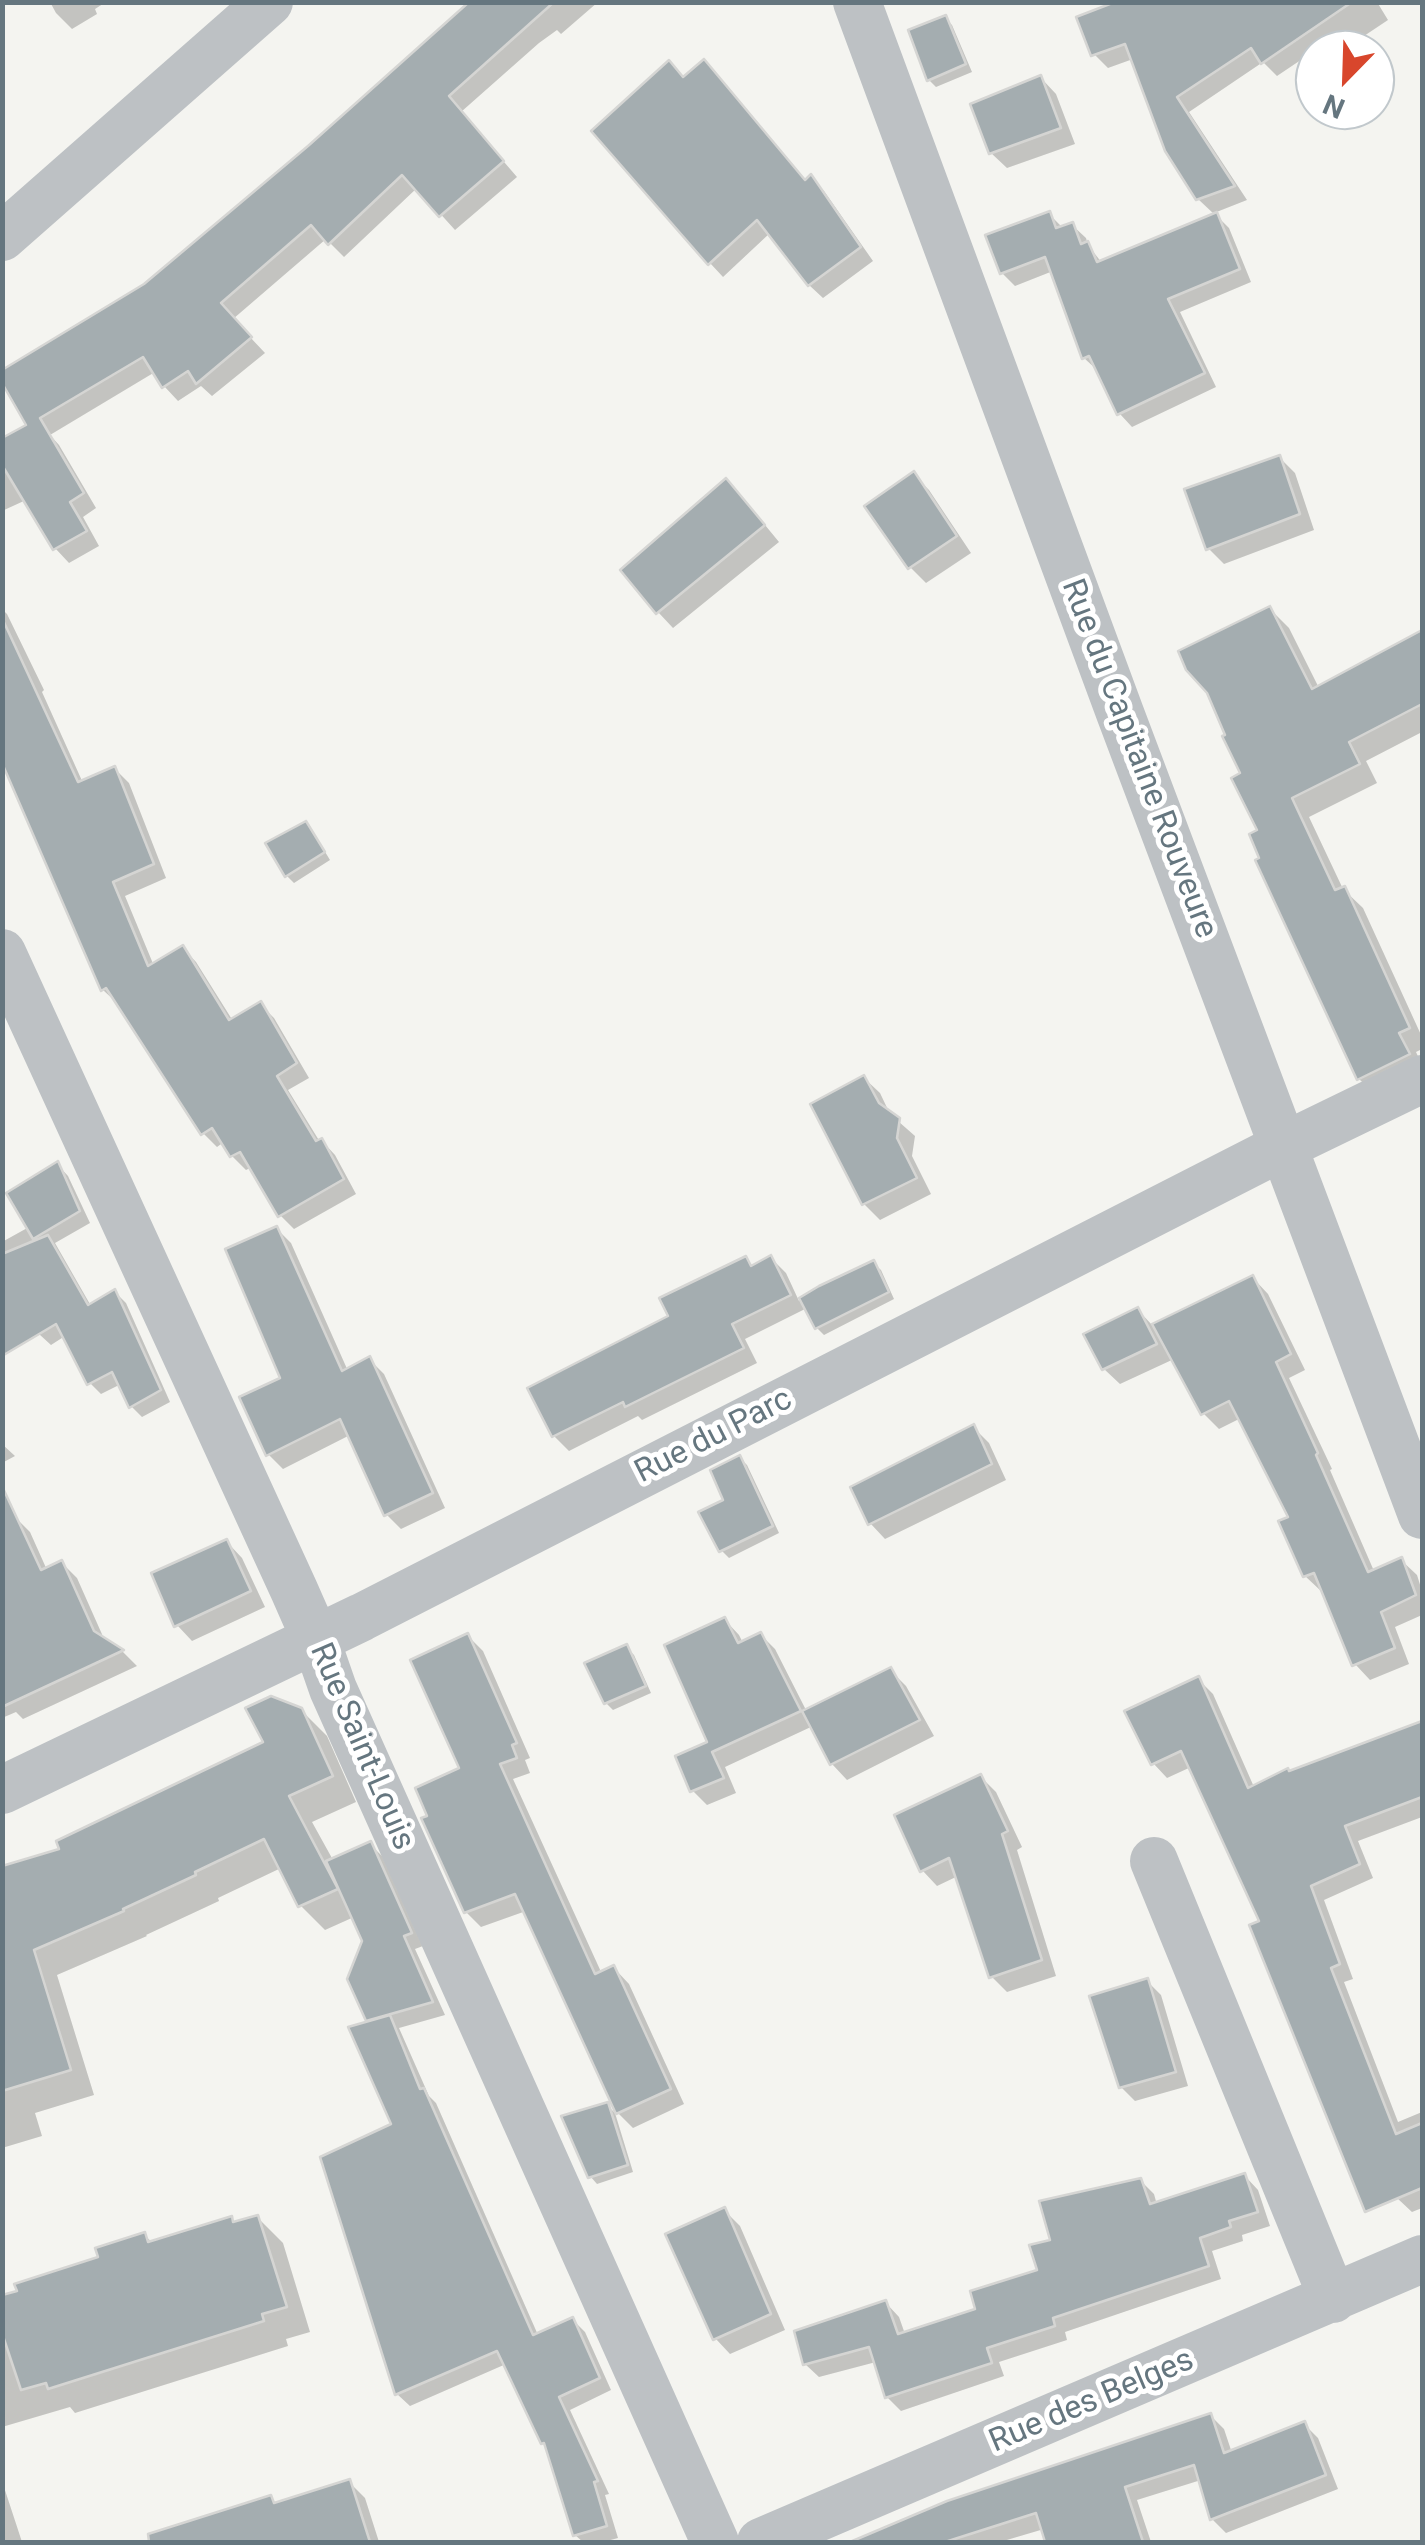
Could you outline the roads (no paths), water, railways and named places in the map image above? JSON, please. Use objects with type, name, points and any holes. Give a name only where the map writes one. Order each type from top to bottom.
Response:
[{"type":"street","points":[[2,237],[269,2]]},
{"type":"street","name":"Rue du Capitaine Rouveure","points":[[857,2],[1112,694],[1422,1514]]},
{"type":"street","name":"Rue Saint-Louis","points":[[2,952],[316,1640],[332,1690],[716,2542]]},
{"type":"street","name":"Rue du Parc","points":[[2,1790],[316,1640],[1284,1146],[1422,1080]]},
{"type":"street","points":[[1154,1861],[1333,2300]]},
{"type":"street","name":"Rue des Belges","points":[[761,2542],[1422,2259]]}]
